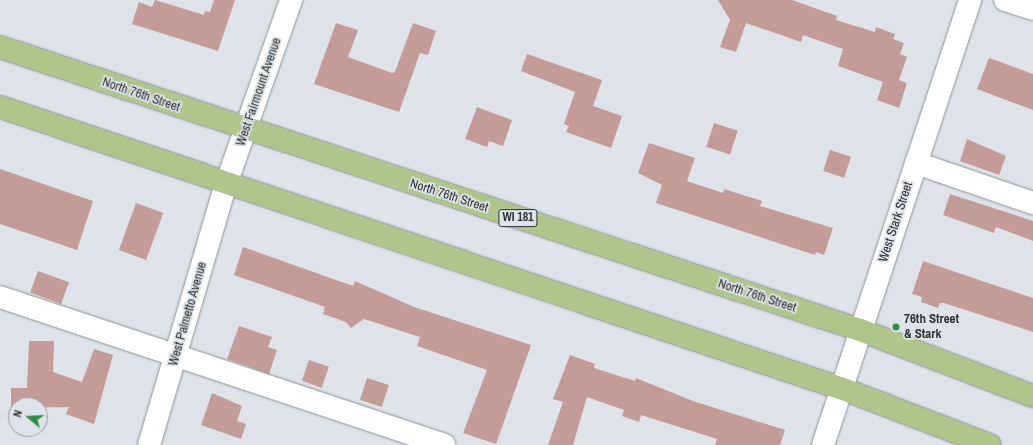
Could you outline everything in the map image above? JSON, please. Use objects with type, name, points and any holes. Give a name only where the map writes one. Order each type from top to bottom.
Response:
[{"type":"main road","name":"North 76th Street","points":[[0,47],[247,131],[860,330],[1033,396]]},
{"type":"main road","points":[[0,107],[226,184],[842,389],[990,445]]},
{"type":"street","name":"West Fairmount Avenue","points":[[226,184],[247,131],[291,0]]},
{"type":"street","name":"West Stark Street","points":[[823,445],[970,0]]},
{"type":"street","points":[[1005,0],[1033,10]]},
{"type":"street","points":[[916,163],[1033,202]]},
{"type":"street","name":"West Palmetto Avenue","points":[[149,445],[226,184]]},
{"type":"street","points":[[0,297],[444,445]]},
{"type":"building","points":[[155,0],[204,15],[205,11],[210,12],[214,0],[235,0],[218,51],[132,24],[139,2],[152,7]]},
{"type":"building","points":[[718,0],[792,0],[837,16],[836,20],[875,32],[876,27],[895,34],[893,39],[904,43],[900,54],[907,57],[899,80],[907,83],[899,108],[877,100],[883,82],[838,66],[843,49],[803,35],[801,42],[746,23],[736,52],[720,47],[730,20]]},
{"type":"building","points":[[336,23],[358,30],[348,57],[392,73],[395,72],[413,23],[436,31],[428,55],[420,53],[399,112],[314,84]]},
{"type":"building","points":[[527,54],[602,80],[593,106],[622,116],[611,148],[566,132],[569,126],[564,124],[575,92],[521,71]]},
{"type":"building","points":[[989,58],[1033,74],[1033,110],[977,89]]},
{"type":"building","points":[[477,107],[512,120],[503,146],[489,141],[487,147],[465,139]]},
{"type":"building","points":[[714,123],[738,131],[730,155],[706,147]]},
{"type":"building","points":[[967,139],[1006,156],[999,175],[960,161]]},
{"type":"building","points":[[649,143],[695,158],[687,181],[723,193],[724,189],[762,201],[760,206],[833,228],[824,255],[816,252],[815,255],[656,203],[662,185],[638,173]]},
{"type":"building","points":[[830,150],[851,157],[844,178],[823,171]]},
{"type":"building","points":[[0,169],[93,201],[77,250],[0,224]]},
{"type":"building","points":[[950,194],[1033,221],[1033,241],[996,227],[994,233],[943,215]]},
{"type":"building","points":[[136,203],[163,213],[146,260],[119,250]]},
{"type":"building","points":[[243,247],[353,286],[355,281],[414,307],[531,345],[496,444],[463,433],[487,370],[417,346],[420,337],[364,319],[351,328],[346,322],[323,314],[325,307],[234,275]]},
{"type":"building","points":[[923,261],[1033,298],[1033,332],[944,303],[940,303],[938,308],[921,302],[922,297],[912,294]]},
{"type":"building","points":[[38,271],[69,282],[61,304],[30,293]]},
{"type":"building","points":[[239,326],[272,337],[268,347],[277,350],[269,374],[227,359]]},
{"type":"building","points":[[29,341],[54,341],[53,372],[82,382],[94,349],[113,355],[94,424],[66,414],[69,407],[48,407],[48,397],[11,397],[11,388],[27,388]]},
{"type":"building","points":[[570,355],[595,364],[594,368],[635,381],[636,378],[693,401],[785,430],[780,445],[715,445],[717,439],[641,415],[639,422],[622,416],[624,410],[587,397],[573,445],[548,445],[563,402],[553,399]]},
{"type":"building","points":[[309,360],[329,367],[322,388],[302,381]]},
{"type":"building","points":[[367,378],[389,385],[382,407],[360,400]]},
{"type":"building","points":[[212,393],[242,406],[237,421],[246,424],[241,439],[201,425]]},
{"type":"place","name":"76th Street & Stark","points":[[896,327]]}]
